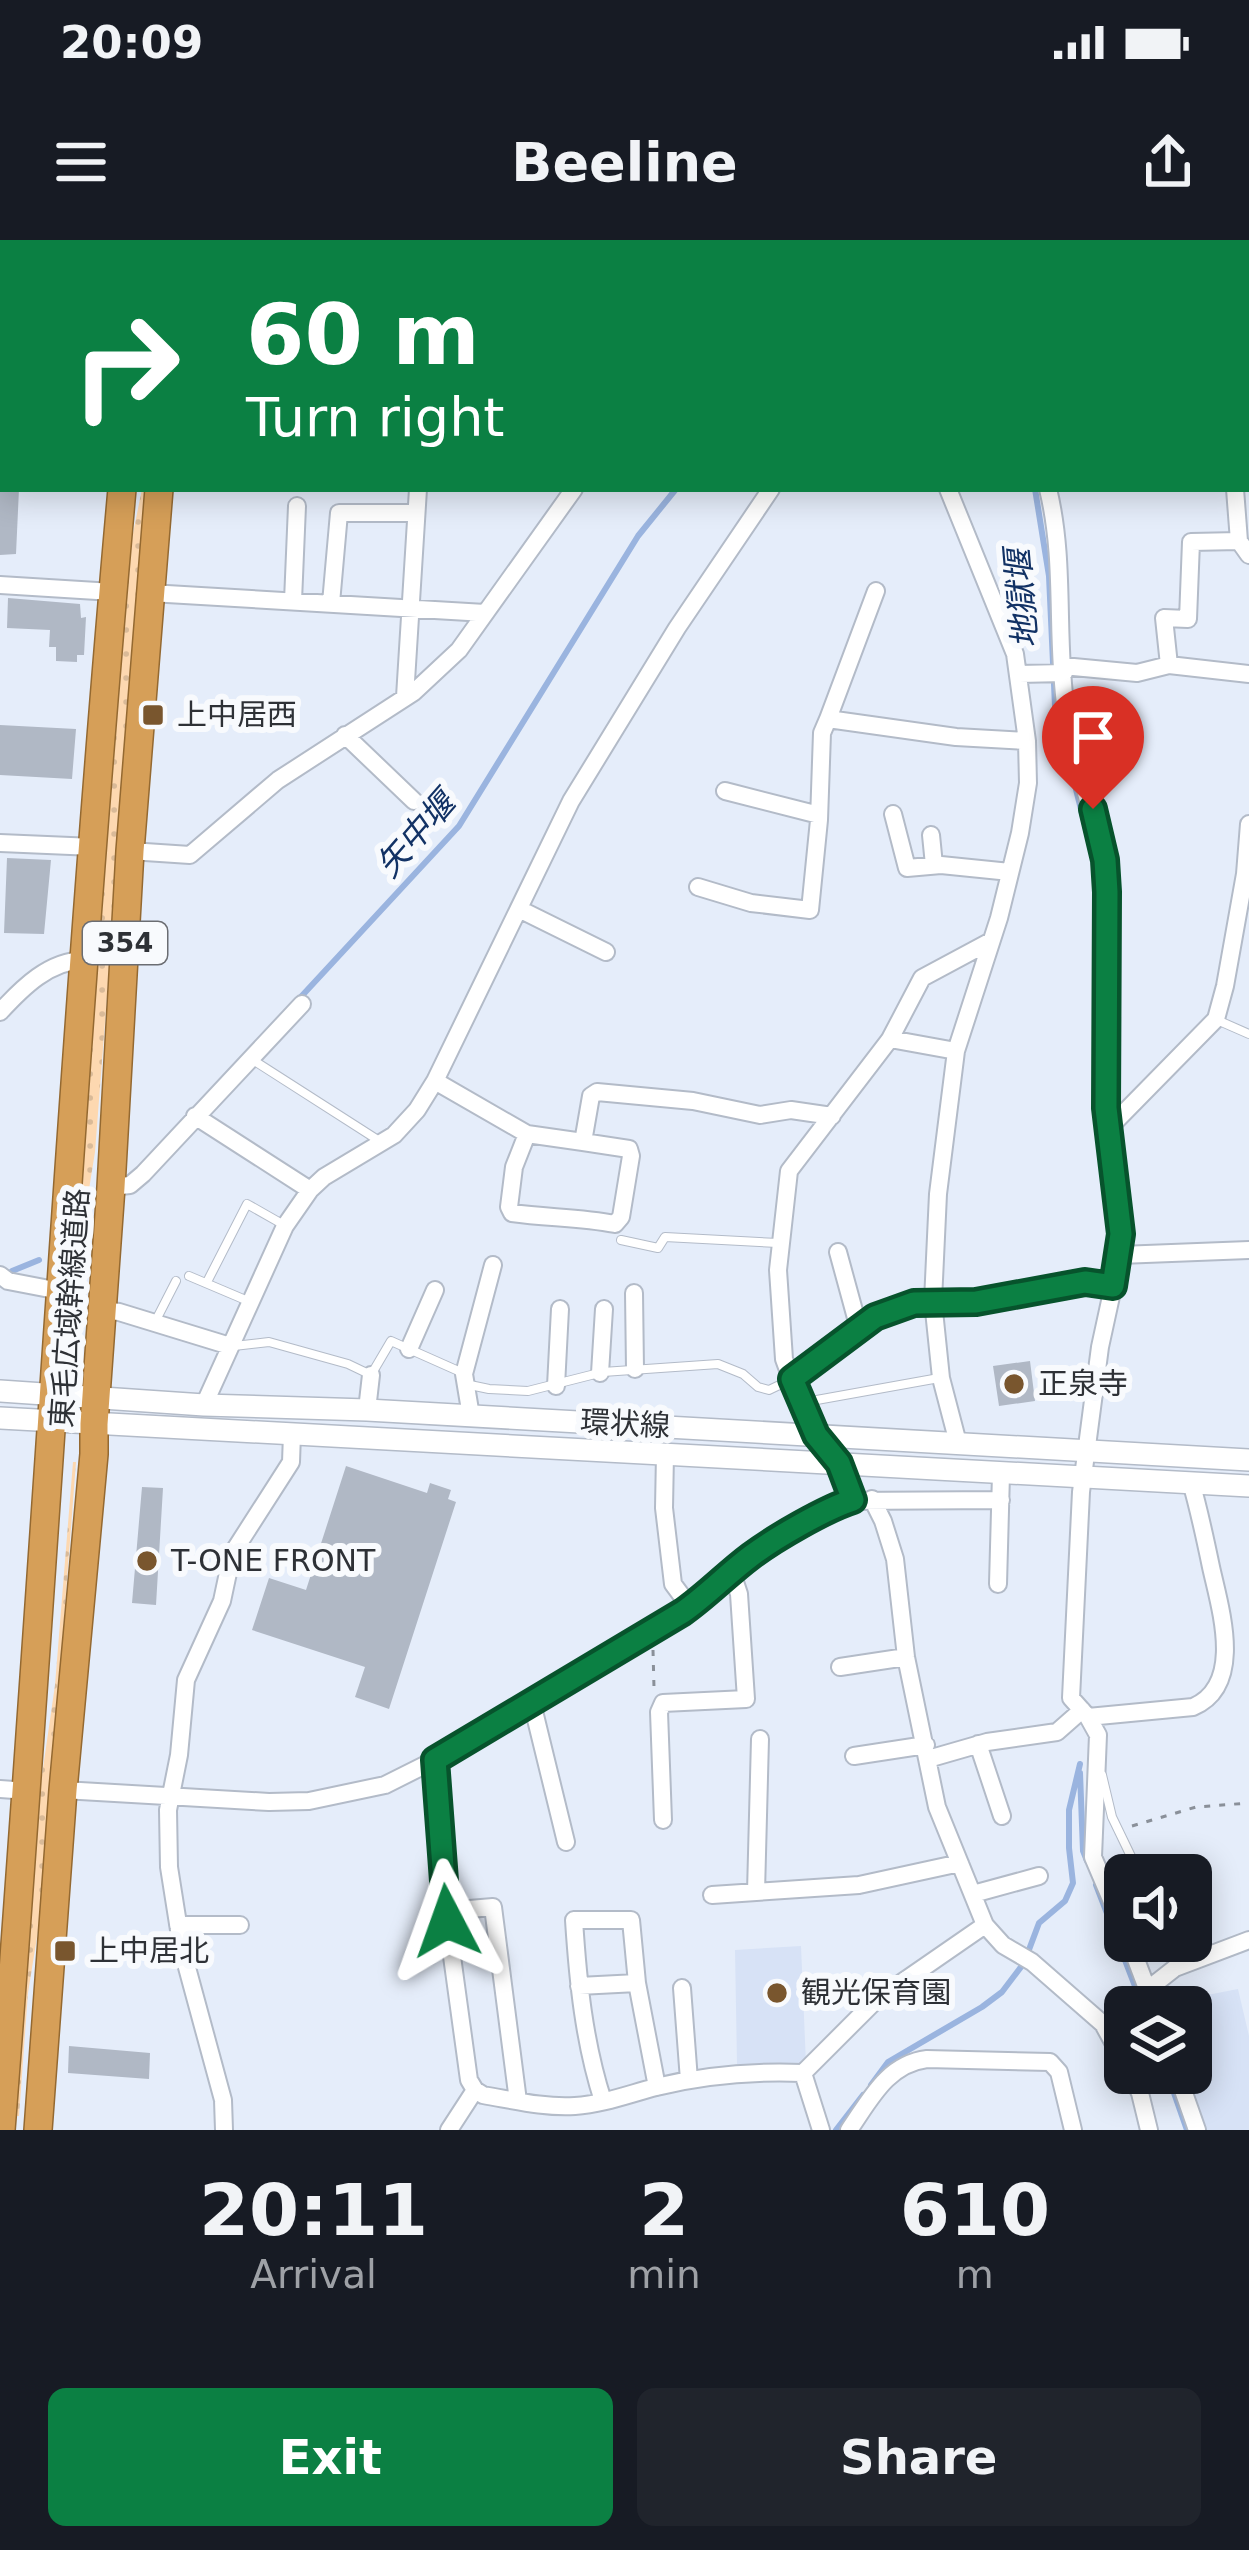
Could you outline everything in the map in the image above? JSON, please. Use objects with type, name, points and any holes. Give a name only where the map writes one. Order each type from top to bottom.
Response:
[{"type":"highway","name":"東毛広域幹線道路","points":[[1,2130],[14,1790],[52,1407],[122,492]]},
{"type":"highway","name":"東毛広域幹線道路","points":[[38,2130],[94,1454],[130,851],[159,492]]},
{"type":"street","points":[[405,697],[418,492]]},
{"type":"street","points":[[130,851],[190,855],[278,780],[414,692],[459,650],[572,492]]},
{"type":"street","points":[[204,1405],[285,1226],[310,1190],[394,1135],[435,1081],[571,801],[677,628],[769,492]]},
{"type":"street","points":[[949,492],[1015,654],[1027,741],[1027,798],[991,941],[956,1051],[938,1194],[933,1301],[940,1378],[958,1443]]},
{"type":"street","points":[[1048,492],[1058,554],[1068,725],[1105,860],[1106,1108],[1120,1214],[1120,1256],[1100,1347],[1082,1478],[1071,1698],[1098,1735],[1093,1856],[1104,1882]]},
{"type":"street","points":[[1169,665],[1164,618],[1188,619],[1190,542],[1244,548],[1235,492]]},
{"type":"street","points":[[293,601],[297,506]]},
{"type":"street","points":[[331,603],[339,513],[416,513]]},
{"type":"street","points":[[0,585],[112,592]]},
{"type":"street","points":[[698,887],[751,903],[810,910],[822,733],[876,591]]},
{"type":"street","points":[[150,593],[485,613]]},
{"type":"street","points":[[1019,674],[1064,670],[1137,673],[1169,665],[1249,674]]},
{"type":"street","points":[[828,718],[956,737],[1027,741]]},
{"type":"street","points":[[345,735],[414,800]]},
{"type":"street","points":[[725,791],[819,815]]},
{"type":"street","points":[[892,814],[907,868],[1010,872]]},
{"type":"street","points":[[1108,1129],[1216,1019],[1245,874],[1249,824]]},
{"type":"street","points":[[931,835],[934,866]]},
{"type":"street","points":[[0,843],[94,847]]},
{"type":"street","points":[[519,909],[606,952]]},
{"type":"street","points":[[991,941],[922,978],[890,1040],[789,1171],[779,1243],[784,1359],[816,1435],[862,1500],[883,1521],[896,1558],[906,1658],[937,1807],[985,1925],[1003,1945],[1032,1962],[1104,2026]]},
{"type":"street","points":[[0,1012],[56,963],[84,960]]},
{"type":"street","points":[[111,1187],[130,1185],[143,1174],[302,1004]]},
{"type":"street","points":[[890,1040],[956,1051]]},
{"type":"street","points":[[435,1081],[527,1134],[628,1149],[631,1156],[621,1217],[614,1224],[512,1213],[508,1207],[514,1167],[527,1134]]},
{"type":"street","points":[[584,1142],[591,1096],[597,1092],[693,1101],[760,1115],[791,1110],[832,1116]]},
{"type":"street","points":[[195,1116],[310,1190]]},
{"type":"street","points":[[1120,1256],[1249,1250]]},
{"type":"street","points":[[838,1252],[859,1329]]},
{"type":"street","points":[[470,1416],[464,1379],[493,1265]]},
{"type":"street","points":[[3,1281],[60,1292]]},
{"type":"street","points":[[409,1349],[435,1290]]},
{"type":"street","points":[[634,1293],[635,1369]]},
{"type":"street","points":[[556,1386],[560,1309]]},
{"type":"street","points":[[600,1373],[604,1309]]},
{"type":"street","points":[[103,1310],[230,1346]]},
{"type":"street","points":[[367,1410],[371,1375]]},
{"type":"street","name":"環状線","points":[[0,1391],[52,1407],[292,1434],[1249,1486]]},
{"type":"street","name":"環状線","points":[[95,1411],[204,1405],[367,1410],[1249,1460]]},
{"type":"street","name":"環状線","points":[[0,1418],[52,1407]]},
{"type":"street","points":[[224,2130],[223,2100],[178,1925],[169,1867],[171,1798],[186,1680],[222,1601],[232,1554],[291,1462],[292,1434]]},
{"type":"street","points":[[665,1454],[664,1508],[673,1584],[690,1607]]},
{"type":"street","points":[[998,1584],[1001,1474]]},
{"type":"street","points":[[854,1756],[927,1752],[1057,1732],[1085,1713],[1193,1707],[1207,1701],[1220,1678],[1225,1631],[1191,1482]]},
{"type":"street","points":[[63,1790],[309,1802],[385,1785],[435,1760],[690,1607],[771,1542],[862,1500],[1000,1500]]},
{"type":"street","points":[[663,1820],[659,1712],[663,1702],[746,1699],[739,1594],[732,1573]]},
{"type":"street","points":[[840,1667],[906,1658]]},
{"type":"street","points":[[532,1702],[566,1842]]},
{"type":"street","points":[[757,1892],[760,1738]]},
{"type":"street","points":[[978,1744],[1002,1816]]},
{"type":"street","points":[[435,1760],[446,1912],[470,2080],[483,2095],[576,2106],[689,2080],[760,2071],[803,2073],[875,2002],[985,1925]]},
{"type":"street","points":[[712,1895],[859,1885],[961,1863]]},
{"type":"street","points":[[973,1894],[1039,1876]]},
{"type":"street","points":[[446,1912],[493,1907],[518,2101]]},
{"type":"street","points":[[602,2102],[591,2065],[574,1920],[631,1919],[637,1982],[657,2087]]},
{"type":"street","points":[[178,1925],[240,1925]]},
{"type":"street","points":[[1161,1986],[1175,1968],[1249,1940]]},
{"type":"street","points":[[579,1986],[637,1982]]},
{"type":"street","points":[[682,1988],[689,2080]]},
{"type":"street","points":[[849,2130],[890,2073],[926,2059],[1050,2062],[1058,2072],[1073,2130]]},
{"type":"street","points":[[803,2073],[820,2130]]},
{"type":"street","points":[[448,2130],[475,2090]]},
{"type":"street","points":[[1141,2094],[1150,2130]]},
{"type":"street","points":[[1184,2094],[1197,2130]]},
{"type":"lane","points":[[1216,1019],[1249,1034]]},
{"type":"lane","points":[[251,1059],[381,1142]]},
{"type":"lane","points":[[207,1282],[247,1204],[285,1226]]},
{"type":"lane","points":[[621,1240],[658,1248],[665,1238],[779,1243]]},
{"type":"lane","points":[[189,1276],[249,1301]]},
{"type":"lane","points":[[155,1323],[176,1281]]},
{"type":"lane","points":[[230,1346],[269,1342],[371,1375],[391,1341],[489,1389],[528,1391],[600,1373],[718,1364],[769,1390],[792,1379],[875,1317],[914,1303],[976,1302],[1085,1282],[1113,1286]]},
{"type":"lane","points":[[800,1403],[940,1378]]},
{"type":"lane","points":[[1099,1762],[1112,1817],[1130,1854]]},
{"type":"path","points":[[652,1630],[654,1694],[662,1705]]},
{"type":"path","points":[[1119,1831],[1196,1807],[1249,1803]]},
{"type":"shaded area","points":[[141,492],[146,492],[95,1152],[82,1233],[73,1350],[67,1350],[128,558]]},
{"type":"shaded area","points":[[73,1462],[42,1906],[28,1993],[19,2116],[14,2116],[40,1789],[55,1685]]},
{"type":"shaded area","points":[[801,1946],[806,2064],[737,2064],[735,1950]]},
{"type":"shaded area","points":[[1238,1989],[1249,2036],[1249,2130],[1202,2130],[1191,2094],[1212,2094],[1212,1994]]},
{"type":"building","points":[[0,492],[19,492],[16,554],[0,555]]},
{"type":"building","points":[[8,598],[80,604],[81,618],[86,617],[84,655],[77,655],[77,662],[56,661],[56,647],[49,647],[50,630],[7,628]]},
{"type":"building","points":[[0,725],[76,729],[72,779],[0,775]]},
{"type":"building","points":[[7,858],[51,860],[44,934],[4,933]]},
{"type":"building","name":"正泉寺","points":[[1030,1361],[1035,1401],[999,1406],[993,1366]]},
{"type":"building","points":[[346,1466],[427,1493],[430,1483],[451,1490],[448,1499],[456,1502],[389,1709],[355,1697],[365,1667],[252,1630],[269,1578],[306,1590]]},
{"type":"building","name":"T-ONE FRONT","points":[[142,1487],[163,1488],[156,1605],[132,1603]]},
{"type":"building","points":[[69,2046],[150,2053],[149,2079],[68,2073]]},
{"type":"waterway","name":"矢中堰","points":[[298,1000],[459,826],[638,536],[674,492]]},
{"type":"waterway","name":"地獄堰","points":[[1035,492],[1049,576],[1055,706],[1093,857],[1099,911]]},
{"type":"waterway","name":"地獄堰","points":[[1107,1273],[1113,1229]]},
{"type":"waterway","name":"矢中堰","points":[[12,1271],[39,1260]]},
{"type":"waterway","points":[[871,2085],[888,2062],[1002,1992],[1024,1963],[1039,1923],[1065,1901],[1073,1883],[1069,1810],[1080,1764]]},
{"type":"waterway","name":"地獄堰","points":[[1080,1773],[1087,1861]]},
{"type":"waterway","name":"地獄堰","points":[[1096,1885],[1135,1986]]},
{"type":"waterway","name":"地獄堰","points":[[1174,2094],[1187,2130]]},
{"type":"waterway","points":[[836,2130],[863,2095]]},
{"type":"place","name":"上中居西","points":[[153,715]]},
{"type":"place","name":"正泉寺","points":[[1014,1384]]},
{"type":"place","name":"T-ONE FRONT","points":[[147,1561]]},
{"type":"place","name":"上中居北","points":[[65,1951]]},
{"type":"place","name":"観光保育園","points":[[777,1993]]},
{"type":"route","points":[[447,1921],[435,1760],[683,1612],[771,1542],[853,1500],[839,1463],[816,1435],[792,1379],[875,1317],[914,1303],[976,1302],[1085,1282],[1113,1286],[1121,1234],[1106,1108],[1107,892],[1093,809]]}]
